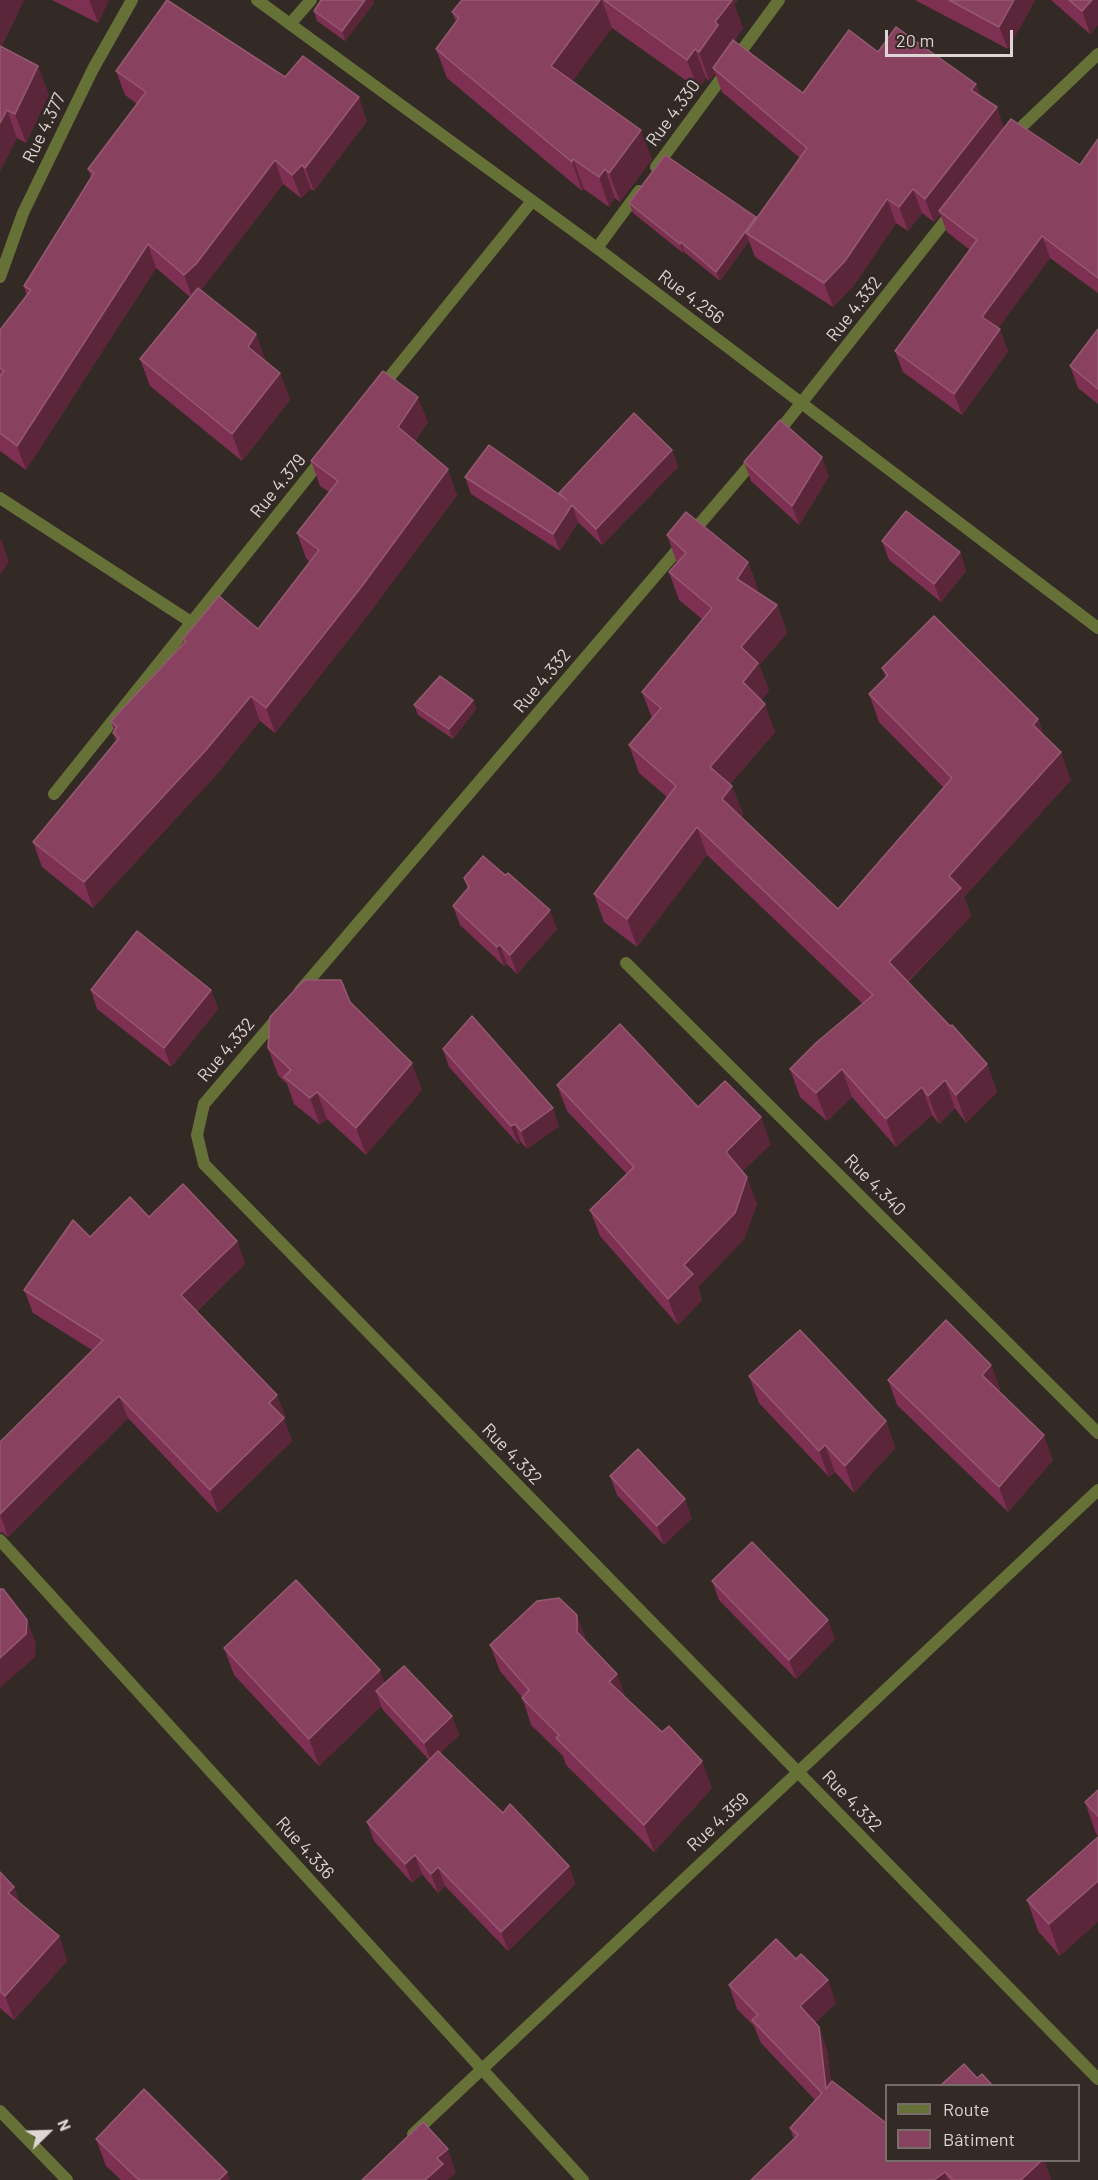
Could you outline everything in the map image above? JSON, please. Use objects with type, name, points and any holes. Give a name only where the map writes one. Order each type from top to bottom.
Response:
[{"type":"street","name":"Rue 4.377","points":[[0,277],[23,213],[93,69],[132,0]]},
{"type":"street","name":"Rue 4.256","points":[[257,0],[597,248],[1098,628]]},
{"type":"street","points":[[290,24],[311,0]]},
{"type":"street","name":"Rue 4.330","points":[[597,248],[779,0]]},
{"type":"street","points":[[1001,150],[1016,131],[1098,54]]},
{"type":"street","name":"Rue 4.332","points":[[964,197],[802,404],[204,1104],[196,1135],[204,1164],[1098,2079]]},
{"type":"street","points":[[375,395],[532,201]]},
{"type":"street","name":"Rue 4.379","points":[[54,794],[330,450]]},
{"type":"street","points":[[0,498],[191,622]]},
{"type":"street","name":"Rue 4.340","points":[[626,963],[1098,1433]]},
{"type":"street","name":"Rue 4.359","points":[[406,2140],[1098,1490]]},
{"type":"street","name":"Rue 4.336","points":[[0,1540],[583,2180]]},
{"type":"street","points":[[0,2111],[67,2180]]},
{"type":"building","points":[[167,0],[285,77],[303,56],[359,97],[305,168],[302,165],[292,175],[275,160],[196,264],[184,275],[148,244],[17,446],[0,433],[0,376],[4,371],[0,368],[0,330],[31,290],[24,286],[94,173],[88,169],[146,92],[116,71]]},
{"type":"building","points":[[321,0],[365,0],[342,31],[314,11]]},
{"type":"building","points":[[462,0],[600,0],[551,66],[641,130],[609,173],[605,169],[599,177],[573,159],[572,162],[436,49],[459,18],[452,12]]},
{"type":"building","points":[[604,0],[732,0],[715,22],[718,25],[699,52],[695,49],[687,60]]},
{"type":"building","points":[[949,0],[1014,0],[999,27]]},
{"type":"building","points":[[1069,0],[1092,0],[1082,11]]},
{"type":"building","points":[[896,27],[976,84],[971,90],[997,107],[925,199],[913,189],[899,207],[887,199],[845,261],[824,283],[746,233],[807,148],[713,68],[733,40],[803,93],[849,30],[878,52]]},
{"type":"building","points":[[0,46],[38,66],[15,114],[7,110],[0,123]]},
{"type":"building","points":[[1011,119],[1080,165],[1098,139],[1098,278],[1042,236],[982,317],[1000,329],[954,394],[895,351],[977,240],[939,211]]},
{"type":"building","points":[[665,155],[756,217],[716,272],[629,203]]},
{"type":"building","points":[[198,288],[256,334],[248,347],[280,373],[232,434],[140,359]]},
{"type":"building","points":[[1098,329],[1098,389],[1070,366]]},
{"type":"building","points":[[383,371],[418,397],[398,427],[448,469],[362,586],[266,708],[251,696],[206,750],[84,882],[33,842],[119,738],[113,733],[117,727],[111,721],[186,641],[183,639],[219,596],[258,629],[319,550],[297,533],[338,481],[311,461]]},
{"type":"building","points":[[634,413],[672,450],[596,529],[572,505],[553,534],[465,477],[489,445],[567,500],[559,493]]},
{"type":"building","points":[[780,420],[822,457],[792,506],[744,462]]},
{"type":"building","points":[[906,511],[960,552],[934,584],[882,541]]},
{"type":"building","points":[[686,512],[748,562],[737,579],[777,605],[741,647],[758,663],[743,682],[765,704],[710,767],[732,786],[722,799],[838,909],[952,778],[869,694],[888,675],[882,668],[934,616],[1038,719],[1033,725],[1061,752],[949,876],[961,888],[889,962],[987,1064],[956,1095],[945,1080],[928,1096],[922,1087],[886,1119],[842,1069],[816,1093],[790,1069],[817,1042],[873,995],[697,827],[627,919],[594,894],[676,786],[629,745],[661,708],[642,692],[712,608],[669,572],[686,553],[667,535]]},
{"type":"building","points":[[440,676],[473,700],[449,729],[414,705]]},
{"type":"building","points":[[483,856],[505,875],[508,873],[550,910],[510,955],[500,945],[497,947],[453,906],[469,887],[464,878]]},
{"type":"building","points":[[137,931],[211,990],[164,1048],[91,990]]},
{"type":"building","points":[[304,980],[341,980],[350,1002],[412,1063],[356,1128],[317,1092],[310,1098],[284,1077],[291,1070],[268,1048],[270,1017]]},
{"type":"building","points":[[472,1016],[553,1108],[521,1131],[515,1124],[511,1126],[443,1049]]},
{"type":"building","points":[[620,1024],[698,1107],[725,1081],[761,1117],[726,1152],[747,1177],[735,1213],[684,1265],[693,1274],[668,1299],[590,1210],[634,1167],[557,1085]]},
{"type":"building","points":[[183,1184],[237,1241],[181,1295],[277,1395],[269,1403],[284,1418],[210,1490],[119,1396],[0,1514],[0,1442],[103,1340],[24,1290],[73,1220],[90,1237],[130,1197],[149,1217]]},
{"type":"building","points":[[946,1320],[991,1365],[982,1375],[1044,1435],[999,1487],[888,1380]]},
{"type":"building","points":[[800,1330],[886,1421],[845,1466],[825,1445],[819,1451],[749,1376]]},
{"type":"building","points":[[638,1449],[685,1499],[657,1526],[610,1476]]},
{"type":"building","points":[[752,1542],[828,1620],[789,1660],[712,1581]]},
{"type":"building","points":[[296,1580],[380,1670],[309,1739],[224,1648]]},
{"type":"building","points":[[0,1589],[3,1589],[27,1620],[26,1634],[0,1658]]},
{"type":"building","points":[[559,1598],[577,1615],[577,1632],[617,1674],[609,1682],[662,1732],[669,1726],[702,1761],[644,1825],[556,1738],[559,1735],[522,1698],[529,1690],[490,1645],[537,1601]]},
{"type":"building","points":[[404,1666],[452,1716],[424,1743],[376,1691]]},
{"type":"building","points":[[438,1751],[503,1813],[510,1804],[569,1866],[501,1932],[438,1867],[431,1874],[415,1855],[405,1864],[367,1822]]},
{"type":"building","points":[[1098,1790],[1098,1816],[1085,1802]]},
{"type":"building","points":[[1098,1837],[1098,1881],[1049,1924],[1027,1900]]},
{"type":"building","points":[[0,1872],[14,1887],[8,1893],[59,1936],[5,1996],[0,1991]]},
{"type":"building","points":[[776,1939],[796,1959],[801,1954],[828,1980],[800,2006],[819,2027],[826,2089],[832,2081],[885,2122],[885,2162],[1040,2162],[1021,2180],[953,2180],[945,2172],[934,2180],[751,2180],[798,2135],[790,2128],[822,2093],[752,2020],[758,2015],[729,1985]]},
{"type":"building","points":[[964,2064],[977,2078],[982,2074],[991,2084],[942,2084]]},
{"type":"building","points":[[144,2089],[227,2172],[219,2180],[139,2180],[96,2139]]},
{"type":"building","points":[[423,2122],[448,2149],[437,2158],[443,2164],[425,2180],[362,2180]]}]
